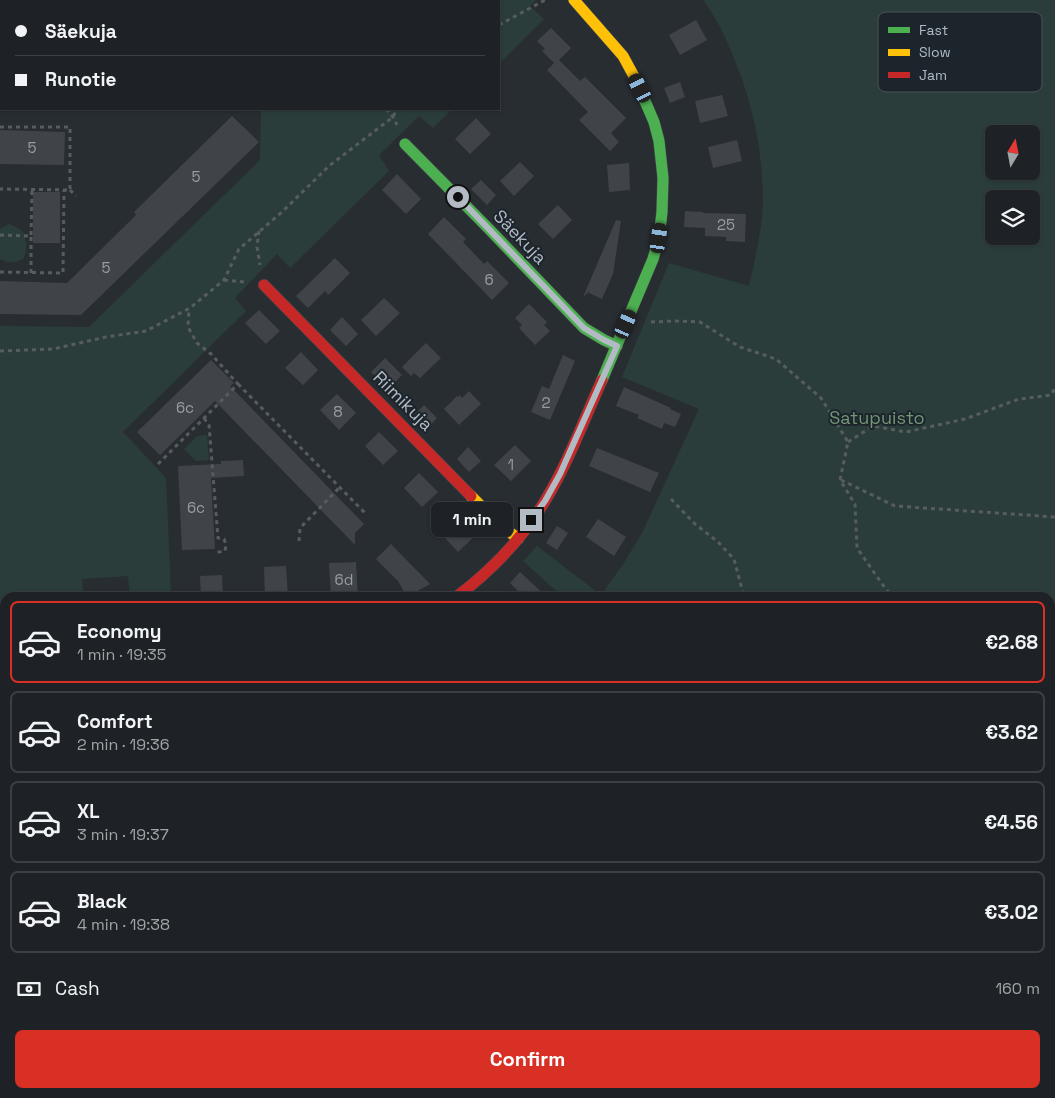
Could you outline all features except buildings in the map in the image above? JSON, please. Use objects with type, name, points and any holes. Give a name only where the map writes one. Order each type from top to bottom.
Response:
[{"type":"street","points":[[463,592],[495,564],[518,539],[545,501],[617,346],[653,259],[659,238],[663,191],[662,163],[654,122],[640,88],[623,56],[574,0]]},
{"type":"street","name":"Säekuja","points":[[405,144],[584,328],[617,346]]},
{"type":"street","name":"Riimikuja","points":[[264,285],[494,518],[518,539]]},
{"type":"path","points":[[500,24],[545,0]]},
{"type":"path","points":[[0,351],[54,349],[106,337],[146,331],[190,308],[224,280],[239,249],[282,212],[329,166],[393,117],[396,110]]},
{"type":"path","points":[[0,127],[70,127],[70,190],[76,196]]},
{"type":"path","points":[[0,189],[70,190]]},
{"type":"path","points":[[31,272],[32,189]]},
{"type":"path","points":[[0,272],[63,273],[64,190]]},
{"type":"path","points":[[259,231],[257,247],[264,285]]},
{"type":"path","points":[[0,235],[31,236]]},
{"type":"path","points":[[190,308],[188,327],[197,343],[211,354],[367,515]]},
{"type":"path","points":[[647,322],[700,322],[740,347],[776,359],[821,398],[848,442],[840,480],[855,504],[857,548],[889,592]]},
{"type":"path","points":[[158,464],[238,384]]},
{"type":"path","points":[[848,442],[873,426],[906,432],[965,420],[1019,399],[1051,395],[1055,388]]},
{"type":"path","points":[[204,418],[209,425],[218,538],[224,539],[226,544],[225,552],[214,553]]},
{"type":"path","points":[[840,480],[895,506],[1055,517]]},
{"type":"path","points":[[299,541],[300,528],[340,487]]},
{"type":"path","points":[[671,498],[695,524],[718,542],[734,559],[743,592]]},
{"type":"green space","points":[[500,0],[536,0],[530,6],[544,19],[500,63]]},
{"type":"green space","name":"Satupuisto","points":[[703,0],[1055,0],[1055,592],[603,592],[624,563],[643,531],[699,409],[622,377],[669,263],[749,286],[758,245],[763,203],[763,184],[756,130],[742,78],[725,37]]},
{"type":"green space","points":[[451,110],[433,128],[419,116],[379,155],[389,171],[290,268],[277,254],[235,298],[246,311],[123,432],[166,478],[171,592],[130,592],[128,576],[82,579],[83,592],[0,592],[0,326],[89,327],[260,160],[261,111]]},
{"type":"green space","points":[[9,224],[21,230],[26,244],[23,259],[6,262],[0,259],[0,229]]},
{"type":"green space","points":[[207,435],[209,460],[196,461],[184,449],[197,436]]},
{"type":"green space","name":"Satupuisto","points":[[537,546],[597,592],[557,592],[523,561]]},
{"type":"traffic: fast","points":[[602,380],[653,259],[659,238],[662,212],[663,178],[659,141],[654,122],[636,80]]},
{"type":"traffic: fast","points":[[405,144],[584,328],[617,346]]},
{"type":"traffic: slow","points":[[574,0],[623,56],[636,80]]},
{"type":"traffic: slow","points":[[471,496],[518,539]]},
{"type":"traffic: jam","points":[[264,285],[471,496]]},
{"type":"traffic: jam","points":[[462,592],[505,554],[536,515],[561,472],[602,380]]},
{"type":"route","points":[[458,197],[584,328],[617,346],[560,474],[545,501],[531,520]]}]
